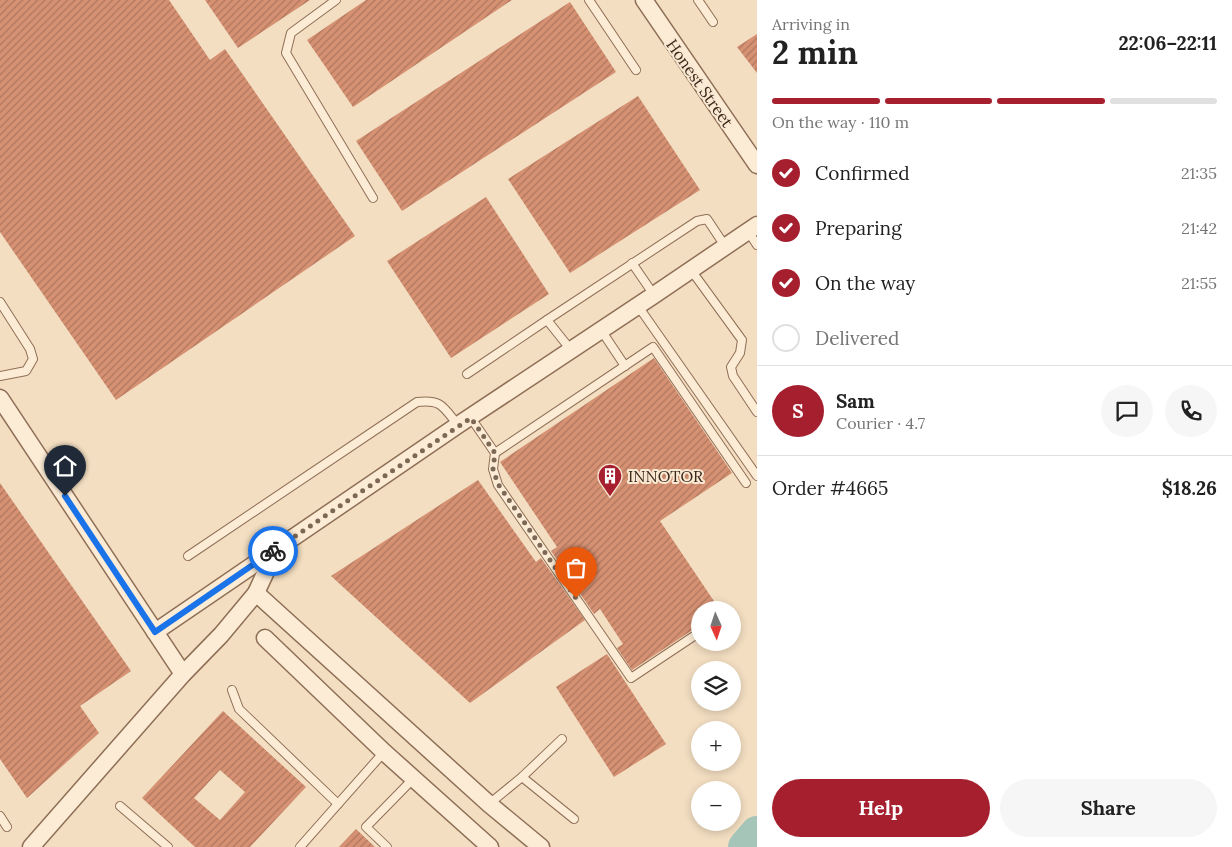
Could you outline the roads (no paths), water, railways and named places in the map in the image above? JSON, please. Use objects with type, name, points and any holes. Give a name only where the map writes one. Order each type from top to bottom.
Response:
[{"type":"street","name":"Honest Street","points":[[644,0],[757,165]]},
{"type":"street","points":[[155,632],[464,421],[752,228]]},
{"type":"street","points":[[0,398],[183,674]]},
{"type":"street","points":[[30,847],[183,674],[221,635],[256,592],[277,548]]},
{"type":"street","points":[[256,592],[489,804],[541,847]]},
{"type":"street","points":[[264,638],[384,752],[490,847]]},
{"type":"lane","points":[[336,0],[291,33],[286,53],[373,198]]},
{"type":"lane","points":[[589,0],[636,70]]},
{"type":"lane","points":[[698,0],[713,22]]},
{"type":"lane","points":[[466,374],[697,221],[707,219],[725,246]]},
{"type":"lane","points":[[752,228],[757,245]]},
{"type":"lane","points":[[632,263],[654,295]]},
{"type":"lane","points":[[691,270],[742,340],[740,353],[731,367],[734,376],[757,412]]},
{"type":"lane","points":[[0,302],[30,349],[33,359],[26,371],[0,376]]},
{"type":"lane","points":[[638,305],[757,476]]},
{"type":"lane","points":[[547,320],[571,350]]},
{"type":"lane","points":[[601,330],[625,366]]},
{"type":"lane","points":[[691,638],[631,678],[498,484],[493,469],[495,453],[653,347],[746,483]]},
{"type":"lane","points":[[188,556],[416,402],[430,400],[441,404],[464,421],[495,453]]},
{"type":"lane","points":[[232,690],[239,709],[338,804]]},
{"type":"lane","points":[[489,804],[522,777],[562,739]]},
{"type":"lane","points":[[300,847],[384,752]]},
{"type":"lane","points":[[522,777],[574,820]]},
{"type":"lane","points":[[387,847],[366,827],[413,778]]},
{"type":"lane","points":[[120,806],[168,847]]},
{"type":"lane","points":[[0,816],[7,827]]},
{"type":"waterway","points":[[745,847],[757,833]]},
{"type":"place","name":"INNOTOR","points":[[610,497]]}]
